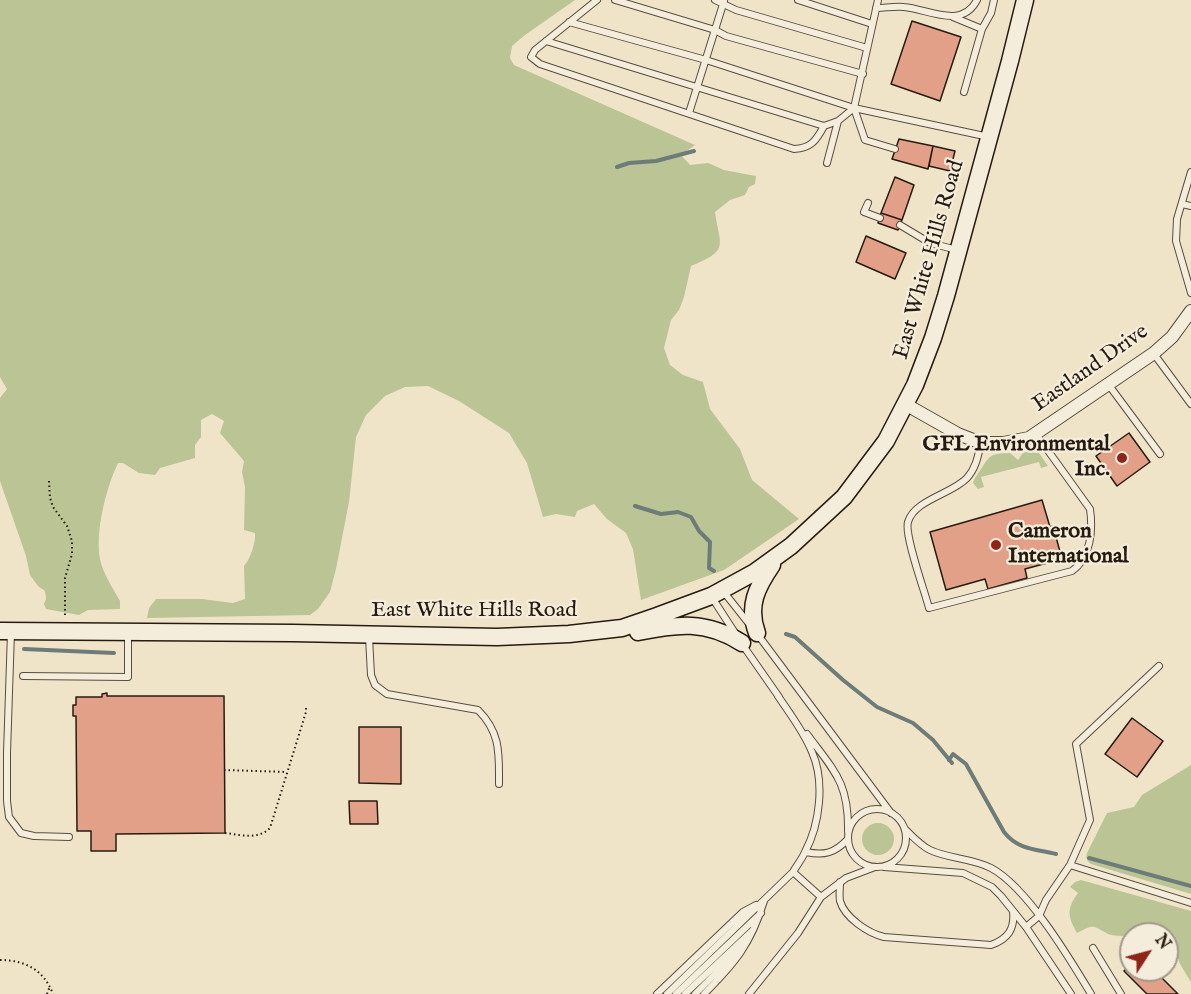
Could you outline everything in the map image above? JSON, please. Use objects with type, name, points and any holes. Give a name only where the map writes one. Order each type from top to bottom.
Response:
[{"type":"main road","name":"East White Hills Road","points":[[5,631],[544,636],[622,627],[716,593],[776,558],[828,512],[861,476],[886,441],[906,404],[933,338],[1025,0]]},
{"type":"main road","points":[[757,633],[752,612],[755,593],[776,558]]},
{"type":"main road","points":[[622,627],[637,632],[691,624],[714,629],[742,643]]},
{"type":"street","name":"Eastland Drive","points":[[906,404],[958,434],[981,443],[1003,443],[1029,438],[1154,353],[1172,337],[1191,311]]},
{"type":"lane","points":[[597,0],[546,40],[531,57],[540,64],[794,149],[807,149],[817,140],[824,126]]},
{"type":"lane","points":[[615,0],[715,30],[726,36],[863,74]]},
{"type":"lane","points":[[715,0],[724,1],[736,10],[867,48]]},
{"type":"lane","points":[[798,0],[872,24]]},
{"type":"lane","points":[[878,0],[854,108],[865,140],[896,149]]},
{"type":"lane","points":[[953,17],[974,6],[977,0]]},
{"type":"lane","points":[[964,92],[982,29],[991,13],[994,0]]},
{"type":"lane","points":[[689,114],[724,1]]},
{"type":"lane","points":[[876,8],[905,7],[953,17],[982,29]]},
{"type":"lane","points":[[569,22],[706,60],[854,108],[989,137]]},
{"type":"lane","points":[[546,40],[824,126],[838,121],[854,108]]},
{"type":"lane","points":[[827,162],[838,121]]},
{"type":"lane","points":[[1191,172],[1178,219],[1176,242],[1191,293]]},
{"type":"lane","points":[[868,203],[864,212],[880,218]]},
{"type":"lane","points":[[1182,204],[1191,206]]},
{"type":"lane","points":[[900,225],[930,243],[958,251]]},
{"type":"lane","points":[[1154,353],[1191,404]]},
{"type":"lane","points":[[1108,384],[1160,454]]},
{"type":"lane","points":[[981,443],[976,462],[967,477],[958,486],[913,512],[908,522],[909,536],[929,608],[1072,571],[1081,565],[1091,532],[1090,509],[1036,434]]},
{"type":"lane","points":[[716,593],[757,633],[904,829],[929,849],[976,861],[992,869],[1017,888],[1039,916],[1091,994]]},
{"type":"lane","points":[[685,994],[764,900],[793,872],[806,852],[817,814],[819,793],[819,775],[813,752],[742,643],[716,593]]},
{"type":"lane","points":[[5,631],[9,817],[21,833],[34,836],[69,837]]},
{"type":"lane","points":[[23,676],[128,677],[128,632]]},
{"type":"lane","points":[[369,635],[371,675],[375,685],[381,690],[387,694],[465,707],[478,711],[487,719],[496,735],[500,784]]},
{"type":"lane","points":[[1026,927],[1039,916],[1046,900],[1070,865],[1090,820],[1076,744],[1159,666]]},
{"type":"lane","points":[[778,696],[839,778],[847,800],[848,839],[854,855],[866,865],[874,867],[963,873],[992,887],[1026,927],[1071,994]]},
{"type":"lane","points":[[848,832],[858,816],[867,811],[876,809],[891,813]]},
{"type":"lane","points":[[884,867],[899,857],[904,848],[906,839],[904,829]]},
{"type":"lane","points":[[806,852],[827,854],[842,846],[848,839]]},
{"type":"lane","points":[[1070,865],[1191,903]]},
{"type":"lane","points":[[749,994],[798,933],[821,897],[846,878],[874,867]]},
{"type":"lane","points":[[793,872],[821,897]]},
{"type":"lane","points":[[840,882],[839,898],[844,910],[873,934],[884,937],[991,945],[1001,942],[1009,935],[1014,919],[1013,910]]},
{"type":"lane","points":[[657,994],[748,941],[764,900]]},
{"type":"lane","points":[[667,994],[714,961],[760,913]]},
{"type":"lane","points":[[676,994],[754,929]]},
{"type":"lane","points":[[1093,948],[1121,994]]},
{"type":"lane","points":[[694,994],[714,961]]},
{"type":"lane","points":[[704,994],[714,961]]},
{"type":"path","points":[[49,481],[53,507],[67,526],[72,541],[72,554],[65,578],[65,631]]},
{"type":"path","points":[[225,833],[250,836],[261,835],[267,831],[273,821],[306,712],[306,705]]},
{"type":"path","points":[[224,770],[287,772]]},
{"type":"path","points":[[0,960],[28,964],[40,972],[53,994]]},
{"type":"path","points":[[48,994],[50,986]]},
{"type":"green space","points":[[0,0],[575,0],[512,46],[510,58],[514,65],[695,145],[681,155],[690,165],[708,163],[724,170],[756,176],[755,184],[749,187],[745,195],[730,200],[715,212],[720,246],[712,256],[691,266],[684,297],[679,310],[671,320],[664,348],[670,365],[683,375],[703,382],[710,409],[740,449],[752,480],[799,519],[724,570],[641,600],[633,549],[626,533],[607,519],[594,504],[577,511],[575,517],[556,514],[543,517],[527,463],[509,433],[459,401],[428,386],[405,387],[385,396],[366,415],[356,437],[349,502],[336,569],[330,592],[318,609],[310,615],[147,618],[149,608],[156,599],[202,599],[233,603],[245,599],[244,566],[254,546],[255,533],[244,530],[245,487],[242,472],[244,461],[220,433],[224,421],[212,414],[201,420],[201,437],[195,445],[195,458],[160,468],[155,475],[139,473],[123,463],[118,463],[109,485],[100,523],[99,548],[101,565],[120,601],[120,609],[88,610],[79,615],[46,609],[45,591],[30,575],[26,556],[0,481],[0,398],[7,389],[0,377]]},
{"type":"green space","points":[[1010,453],[1018,460],[1023,453],[1039,453],[1048,466],[1041,468],[1039,462],[981,477],[984,487],[978,489],[973,483],[984,464],[992,456]]},
{"type":"green space","points":[[1191,765],[1191,894],[1089,863],[1086,858],[1087,853],[1107,813],[1134,807],[1142,795]]},
{"type":"green space","points":[[878,823],[890,827],[894,839],[890,851],[878,855],[866,851],[862,839],[866,827]]},
{"type":"green space","points":[[1081,880],[1191,911],[1191,982],[1179,961],[1179,922],[1119,922],[1119,936],[1110,935],[1093,927],[1077,933],[1070,913],[1070,908],[1078,893],[1070,887]]},
{"type":"building","points":[[912,21],[961,37],[940,101],[891,84]]},
{"type":"building","points":[[899,139],[933,146],[928,169],[892,159]]},
{"type":"building","points":[[933,146],[955,151],[950,171],[929,166]]},
{"type":"building","points":[[895,177],[914,185],[902,220],[881,213]]},
{"type":"building","points":[[881,213],[902,220],[898,230],[878,223]]},
{"type":"building","points":[[866,236],[906,253],[895,279],[856,262]]},
{"type":"building","name":"GFL Environmental Inc.","points":[[1129,433],[1150,462],[1117,486],[1096,456]]},
{"type":"building","name":"Cameron International","points":[[1042,500],[1050,527],[1053,526],[1062,559],[1025,569],[1027,578],[988,589],[985,579],[946,590],[930,532]]},
{"type":"building","points":[[107,693],[107,696],[224,696],[225,833],[116,834],[116,851],[91,851],[91,831],[77,831],[76,716],[73,716],[73,705],[76,705],[76,697],[102,697],[102,694]]},
{"type":"building","points":[[1132,718],[1163,741],[1137,777],[1105,754]]},
{"type":"building","points":[[359,727],[401,727],[401,784],[359,783]]},
{"type":"building","points":[[349,801],[377,801],[378,824],[350,824]]},
{"type":"building","points":[[1135,982],[1166,982],[1178,994],[1147,994]]},
{"type":"waterway","points":[[617,167],[629,163],[656,161],[694,151]]},
{"type":"waterway","points":[[635,506],[661,514],[678,512],[691,517],[699,531],[710,542],[709,568],[714,571]]},
{"type":"waterway","points":[[786,634],[795,637],[877,707],[913,723],[933,740],[952,763]]},
{"type":"waterway","points":[[24,649],[114,653]]},
{"type":"waterway","points":[[949,760],[953,754],[966,764],[1009,838],[1021,846],[1056,854]]},
{"type":"waterway","points":[[1089,858],[1191,886]]},
{"type":"place","name":"GFL Environmental Inc.","points":[[1122,458]]},
{"type":"place","name":"Cameron International","points":[[996,545]]}]
